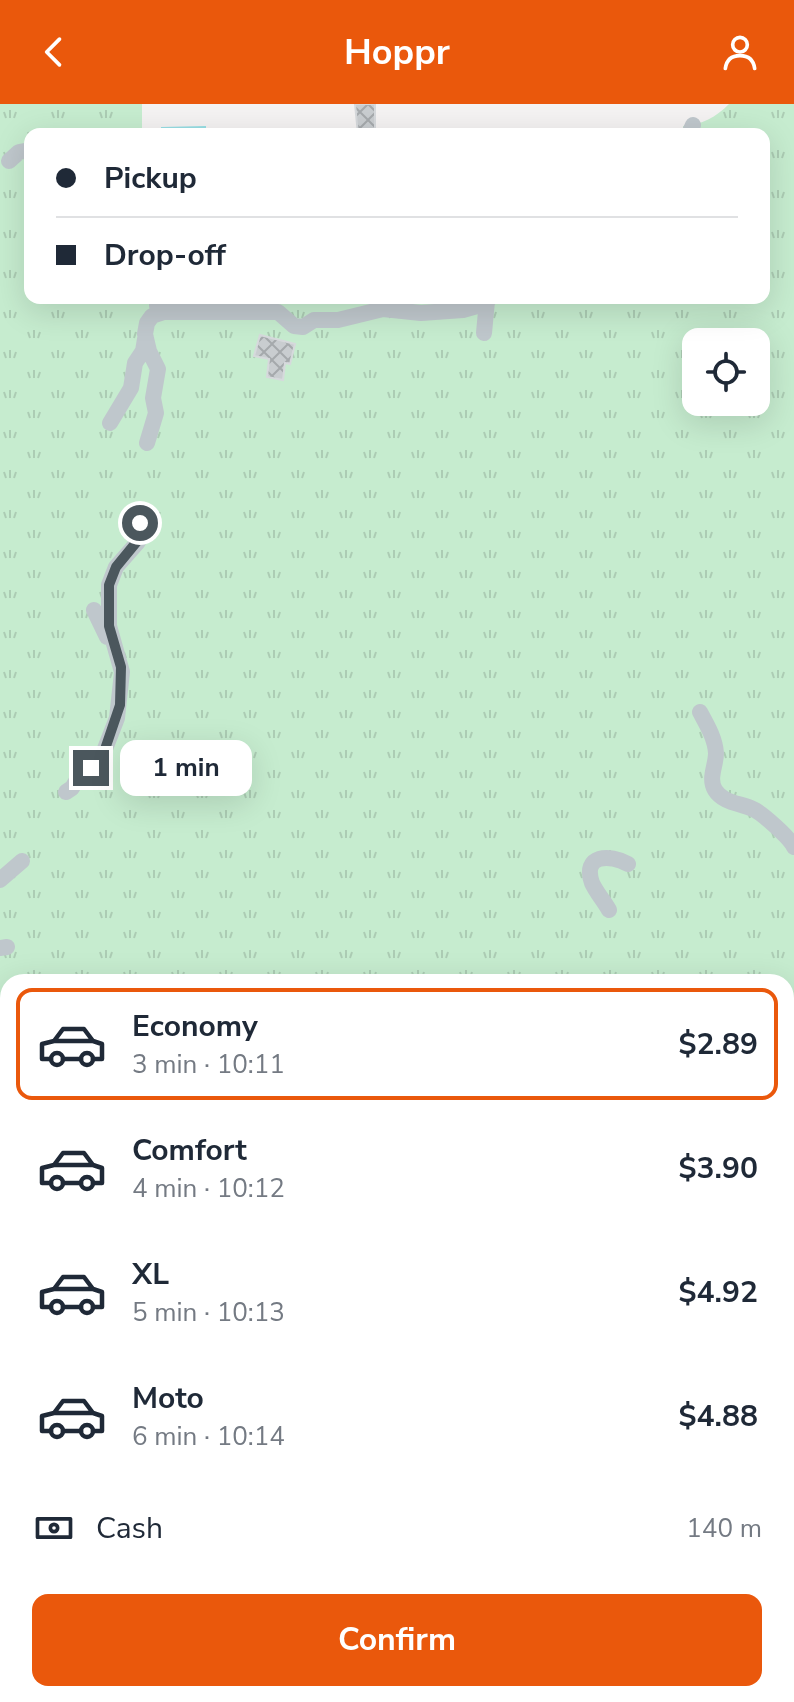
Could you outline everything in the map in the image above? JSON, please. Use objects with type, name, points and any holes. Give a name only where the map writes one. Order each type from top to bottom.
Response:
[{"type":"street","points":[[9,161],[24,151]]},
{"type":"street","points":[[147,443],[156,413],[154,393],[158,369],[146,347],[145,329],[157,307],[278,312],[294,326],[303,327],[314,320],[338,320],[383,309],[446,316],[481,304]]},
{"type":"street","points":[[484,333],[488,304]]},
{"type":"street","points":[[110,423],[131,388],[135,363],[146,347]]},
{"type":"street","points":[[66,792],[81,773],[101,759],[117,718],[122,672],[100,617],[110,579],[119,562],[138,542],[140,523]]},
{"type":"street","points":[[700,712],[716,748],[712,782],[716,792],[760,813],[789,837],[794,847]]},
{"type":"street","points":[[609,910],[593,886],[591,866],[606,857],[628,864]]},
{"type":"street","points":[[0,880],[22,861]]},
{"type":"green space","points":[[0,104],[142,104],[142,128],[24,128],[24,304],[770,304],[770,128],[683,128],[708,120],[729,104],[794,104],[794,974],[0,974]]},
{"type":"water","points":[[206,126],[206,128],[161,128]]},
{"type":"building","points":[[355,104],[375,104],[375,128],[357,128]]},
{"type":"building","points":[[260,335],[295,344],[290,364],[285,363],[283,380],[267,377],[269,359],[254,356]]},
{"type":"route","points":[[91,768],[99,763],[103,755],[120,705],[122,676],[109,626],[109,585],[119,562],[139,539],[140,523]]}]
